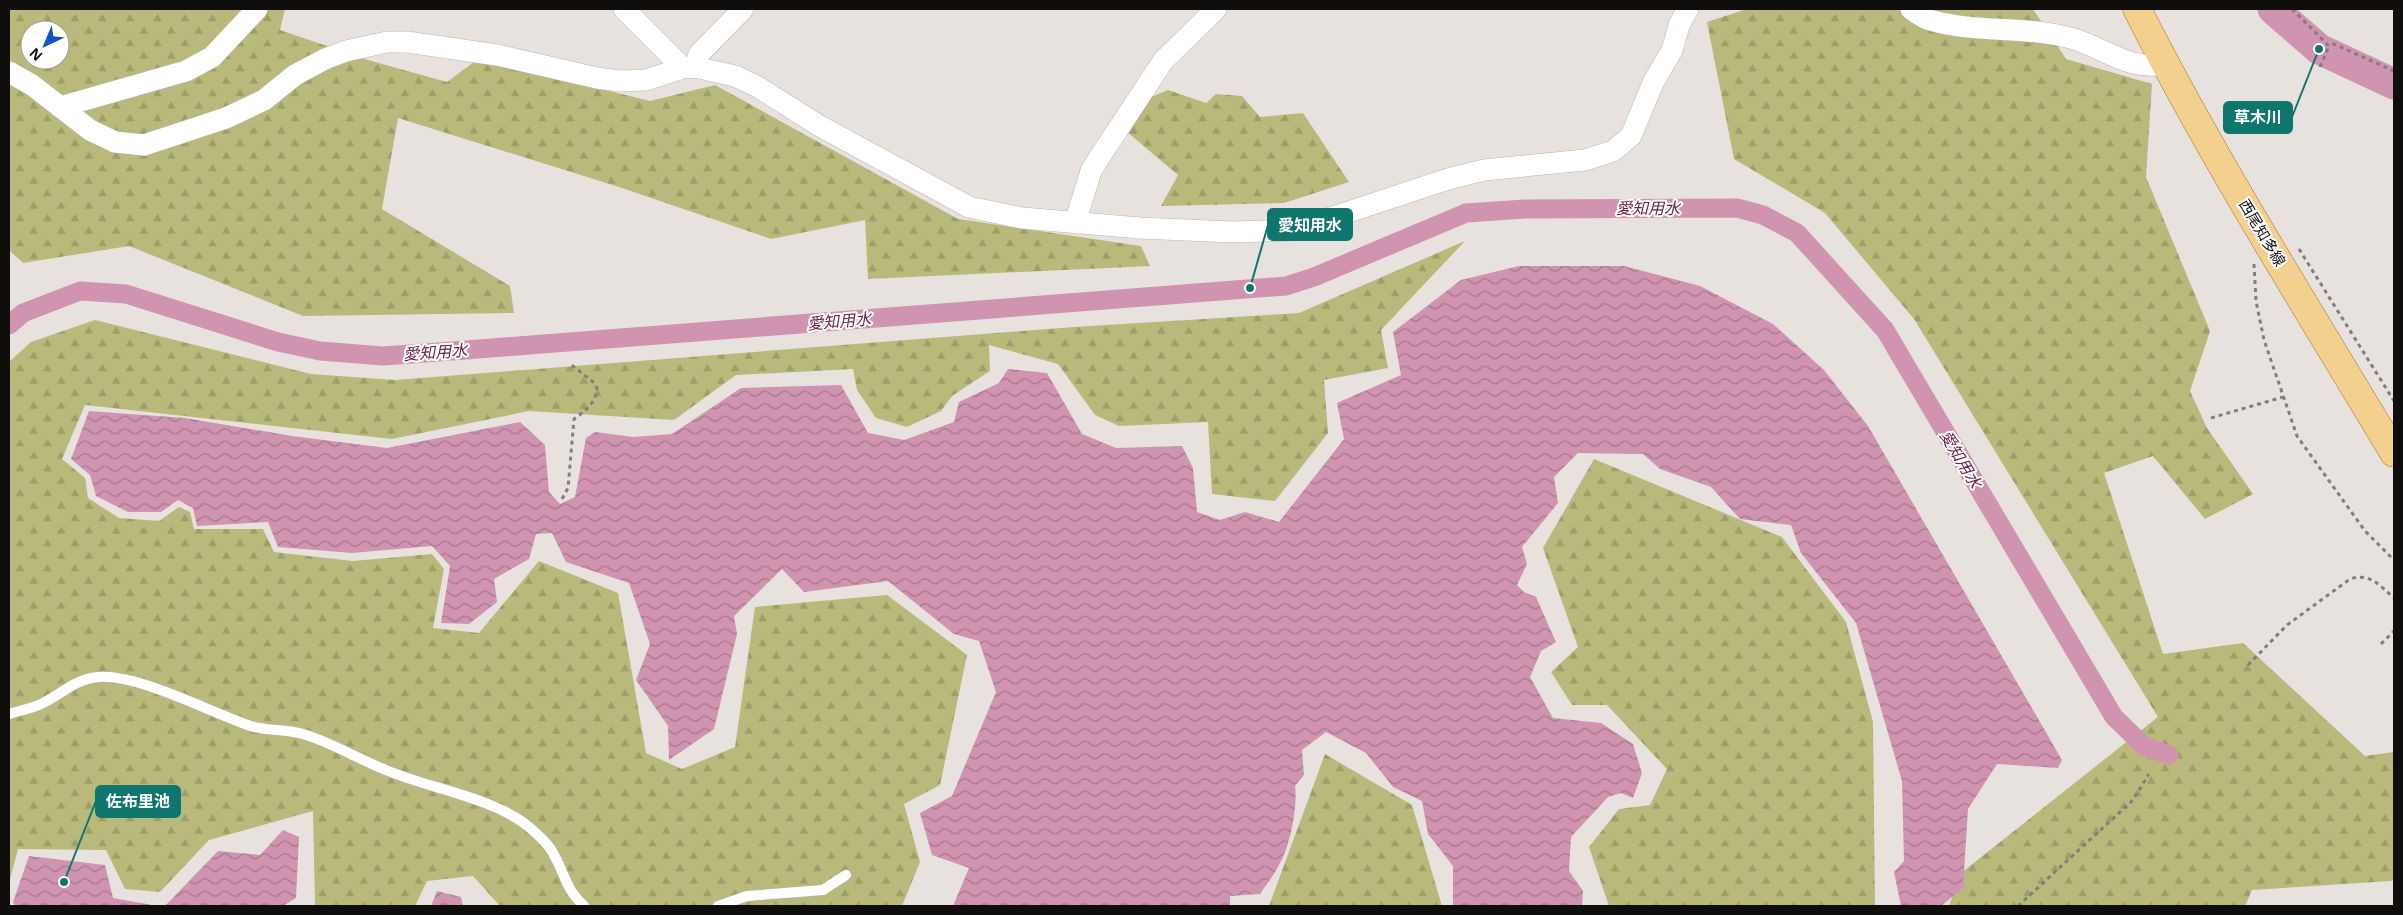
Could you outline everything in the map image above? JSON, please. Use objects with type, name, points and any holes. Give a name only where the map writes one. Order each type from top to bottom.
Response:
[{"type":"main road","name":"西尾知多線","points":[[2137,9],[2165,64],[2266,240],[2394,453]]},
{"type":"street","points":[[60,107],[186,71],[212,57],[257,9]]},
{"type":"street","points":[[624,9],[689,67]]},
{"type":"street","points":[[689,67],[699,54],[743,9]]},
{"type":"street","points":[[1075,223],[1091,171],[1099,158],[1163,61],[1216,9]]},
{"type":"street","points":[[9,72],[32,85],[90,130],[115,142],[144,145],[226,118],[264,100],[295,75],[325,59],[346,51],[387,42],[406,42],[497,55],[597,78],[619,81],[646,80],[689,67],[735,76],[758,87],[818,125],[969,207],[1022,218],[1075,223],[1232,232],[1294,230],[1448,179],[1484,170],[1585,160],[1613,151],[1630,136],[1653,83],[1672,50],[1680,23],[1688,9]]},
{"type":"street","points":[[1910,9],[1929,20],[1955,25],[2047,32],[2077,40],[2117,60],[2153,66],[2165,64]]},
{"type":"lane","points":[[9,714],[44,704],[68,686],[82,680],[98,677],[119,677],[175,696],[255,728],[282,729],[303,734],[334,745],[386,770],[510,814],[544,841],[554,854],[565,884],[584,906]]},
{"type":"lane","points":[[718,906],[746,896],[811,893],[823,890],[846,875]]},
{"type":"path","points":[[2292,9],[2329,46]]},
{"type":"path","points":[[2320,67],[2329,46],[2334,44],[2394,71]]},
{"type":"path","points":[[2266,240],[2256,249],[2254,264],[2256,301],[2264,340],[2297,436],[2366,531],[2394,560]]},
{"type":"path","points":[[2294,240],[2394,401]]},
{"type":"path","points":[[562,499],[568,488],[574,419],[590,406],[596,398],[597,388],[592,381],[569,363]]},
{"type":"path","points":[[2211,418],[2283,397]]},
{"type":"path","points":[[2248,665],[2287,625],[2350,579],[2368,576],[2394,598]]},
{"type":"path","points":[[2381,644],[2394,631]]},
{"type":"path","points":[[2018,906],[2133,800],[2149,774]]},
{"type":"green space","points":[[9,9],[285,9],[280,30],[368,60],[447,82],[478,59],[650,101],[715,85],[958,219],[1141,246],[1150,266],[868,279],[865,220],[771,239],[619,187],[398,118],[382,209],[510,286],[514,313],[303,316],[129,246],[23,263],[9,250]]},
{"type":"green space","points":[[1747,9],[2033,9],[2066,59],[2152,84],[2146,177],[2210,331],[2190,391],[2207,428],[2253,494],[2205,519],[2153,456],[2104,473],[2163,654],[2243,643],[2365,756],[2394,752],[2394,879],[2391,881],[2252,890],[2245,906],[1949,906],[1961,873],[2158,717],[1914,319],[1825,213],[1734,159],[1707,22]]},
{"type":"green space","points":[[1168,90],[1206,103],[1216,94],[1242,96],[1260,117],[1303,113],[1349,182],[1284,203],[1161,206],[1178,175],[1127,132],[1151,97]]},
{"type":"green space","points":[[1465,241],[1381,330],[1388,368],[1324,380],[1328,433],[1275,501],[1212,494],[1208,422],[1119,426],[1095,415],[1058,364],[989,345],[990,371],[952,396],[941,411],[907,427],[876,418],[857,390],[853,369],[736,375],[674,420],[529,411],[392,439],[85,405],[62,459],[85,478],[88,498],[119,518],[159,521],[179,507],[190,512],[194,529],[263,529],[274,552],[353,561],[432,554],[444,569],[433,628],[479,633],[539,561],[618,593],[646,753],[682,769],[735,747],[755,607],[887,595],[967,655],[940,785],[904,804],[920,862],[902,906],[500,906],[473,876],[427,881],[415,906],[315,906],[313,811],[209,840],[160,892],[125,889],[106,850],[18,849],[9,883],[9,362],[31,342],[95,320],[311,374],[395,380],[1074,327],[1299,313]]},
{"type":"green space","points":[[1594,459],[1782,537],[1846,622],[1873,722],[1875,906],[1609,906],[1589,847],[1619,809],[1650,805],[1667,769],[1607,705],[1572,705],[1551,672],[1578,647],[1543,548]]},
{"type":"green space","points":[[1325,754],[1412,805],[1442,906],[1269,906]]},
{"type":"water","points":[[1519,266],[1624,266],[1700,286],[1773,324],[1824,370],[1868,426],[2062,760],[2058,768],[1997,764],[1968,809],[1963,888],[1941,906],[1901,906],[1894,872],[1904,861],[1902,781],[1856,623],[1801,553],[1791,525],[1740,519],[1711,487],[1660,469],[1643,454],[1578,453],[1554,477],[1558,503],[1522,547],[1527,564],[1517,585],[1524,592],[1536,597],[1556,642],[1541,651],[1530,677],[1553,718],[1601,723],[1633,744],[1642,773],[1633,798],[1621,793],[1608,797],[1571,837],[1569,871],[1583,891],[1582,906],[1453,906],[1453,866],[1428,834],[1422,801],[1393,787],[1366,753],[1326,732],[1302,750],[1304,775],[1295,786],[1294,815],[1287,848],[1279,865],[1260,894],[1230,896],[1230,906],[953,906],[969,868],[932,855],[920,813],[952,796],[996,692],[979,641],[954,634],[888,581],[804,592],[782,569],[734,616],[737,634],[714,729],[669,760],[668,726],[636,680],[650,644],[629,583],[566,562],[552,533],[536,534],[529,559],[494,579],[497,602],[469,624],[441,623],[450,566],[432,546],[352,553],[278,547],[268,522],[197,526],[193,508],[178,500],[161,512],[128,512],[96,496],[90,475],[71,459],[89,411],[185,418],[292,436],[387,448],[520,422],[545,445],[549,492],[560,504],[575,497],[586,438],[595,432],[633,437],[672,434],[741,388],[841,385],[868,433],[904,440],[954,422],[959,402],[999,383],[1008,369],[1047,373],[1082,434],[1116,448],[1182,446],[1193,468],[1197,512],[1220,520],[1245,512],[1279,522],[1344,439],[1337,403],[1401,375],[1393,332],[1461,280]]},
{"type":"water","points":[[283,830],[299,837],[296,898],[283,906],[165,906],[218,851],[260,855]]},
{"type":"water","points":[[29,856],[105,865],[113,898],[158,906],[15,906],[13,902]]},
{"type":"water","points":[[437,891],[461,897],[463,906],[431,906]]},
{"type":"waterway","points":[[2273,9],[2319,49],[2394,84]]},
{"type":"waterway","name":"愛知用水","points":[[9,325],[23,313],[80,291],[126,294],[278,342],[320,351],[383,356],[1286,286],[1314,277],[1466,213],[1525,209],[1737,208],[1763,215],[1797,233],[1885,330],[2114,717],[2144,746],[2169,755]]},
{"type":"place","name":"草木川","points":[[2319,49]]},
{"type":"place","name":"愛知用水","points":[[1250,288]]},
{"type":"place","name":"佐布里池","points":[[64,882]]}]
